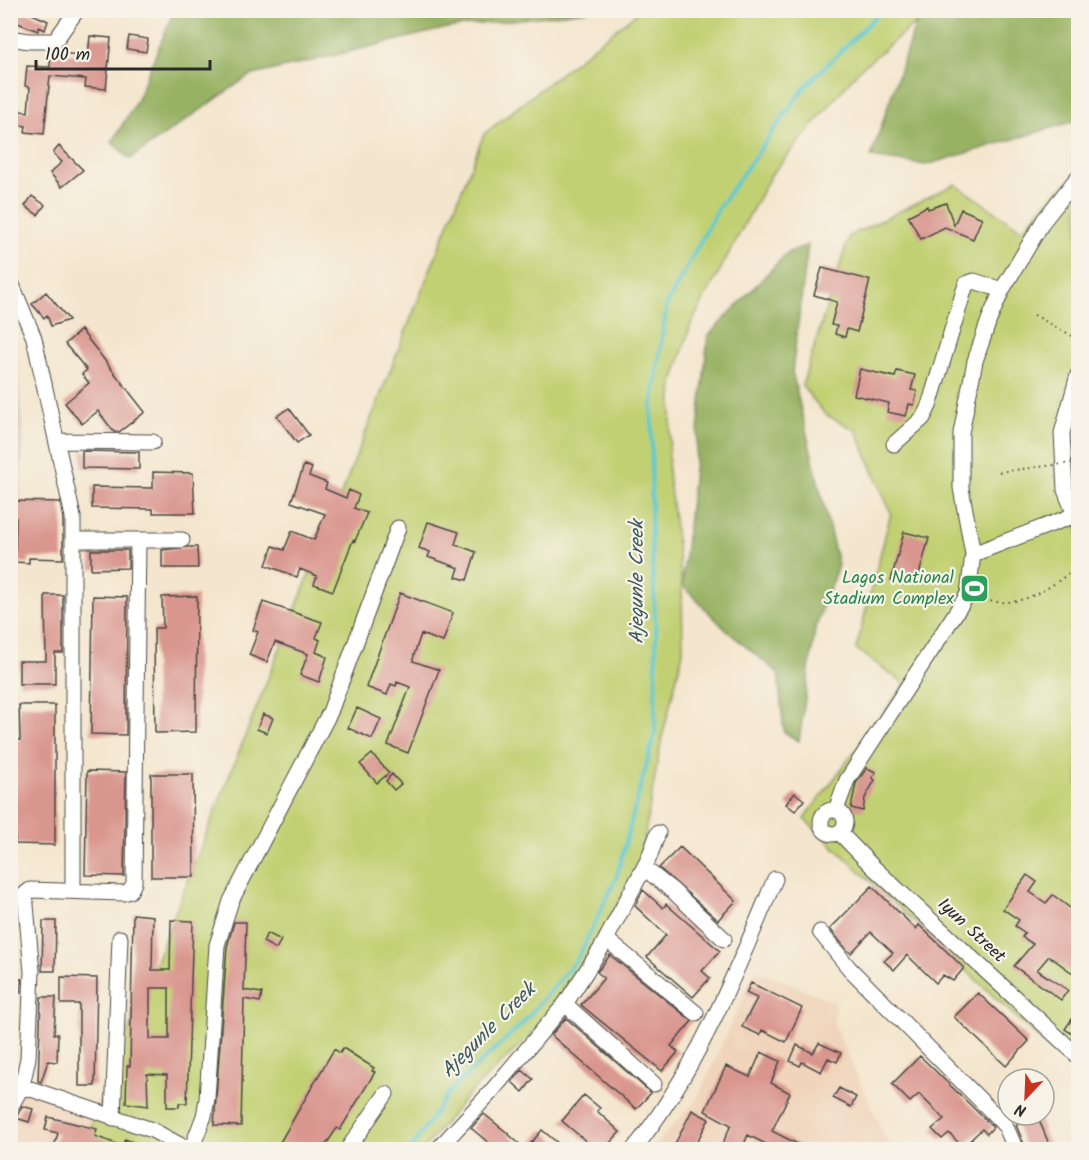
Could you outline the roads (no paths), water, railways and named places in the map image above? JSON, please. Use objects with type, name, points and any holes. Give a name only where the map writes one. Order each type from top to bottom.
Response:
[{"type":"street","points":[[10,38],[55,41],[77,10]]},
{"type":"street","points":[[1078,177],[1044,220],[1002,290],[975,361],[961,433],[961,488],[973,554],[1077,519],[1065,490],[1062,433],[1078,375]]},
{"type":"street","points":[[10,280],[34,338],[69,493],[74,540],[74,891]]},
{"type":"street","points":[[894,444],[923,418],[929,406],[966,284],[974,281],[1002,290]]},
{"type":"street","points":[[58,441],[153,442]]},
{"type":"street","points":[[22,1086],[152,1130],[190,1149],[204,1116],[207,1099],[221,926],[231,901],[330,712],[398,528]]},
{"type":"street","points":[[74,540],[182,540]]},
{"type":"street","points":[[10,1108],[22,1086],[28,1058],[32,972],[26,894],[30,890],[123,893],[130,891],[134,883],[138,540]]},
{"type":"street","name":"Iyun Street","points":[[973,554],[968,594],[945,633],[847,780],[836,810],[829,810],[823,815],[821,826],[829,833],[839,832],[872,866],[1078,1056]]},
{"type":"street","points":[[437,1149],[490,1093],[565,1004],[606,939],[644,868],[658,833]]},
{"type":"street","points":[[644,868],[673,891],[724,939]]},
{"type":"street","points":[[633,1149],[668,1102],[702,1042],[775,879]]},
{"type":"street","points":[[820,932],[849,968],[994,1114],[1005,1127],[1016,1149]]},
{"type":"street","points":[[113,1118],[120,938]]},
{"type":"street","points":[[606,939],[696,1013]]},
{"type":"street","points":[[565,1004],[654,1084]]},
{"type":"street","points":[[346,1149],[386,1094]]},
{"type":"waterway","name":"Ajegunle Creek","points":[[410,1150],[449,1092],[523,1023],[578,958],[616,879],[655,732],[656,635],[651,536],[652,407],[667,304],[719,207],[803,89],[882,10]]},
{"type":"place","name":"Lagos National Stadium Complex","points":[[975,588]]}]
